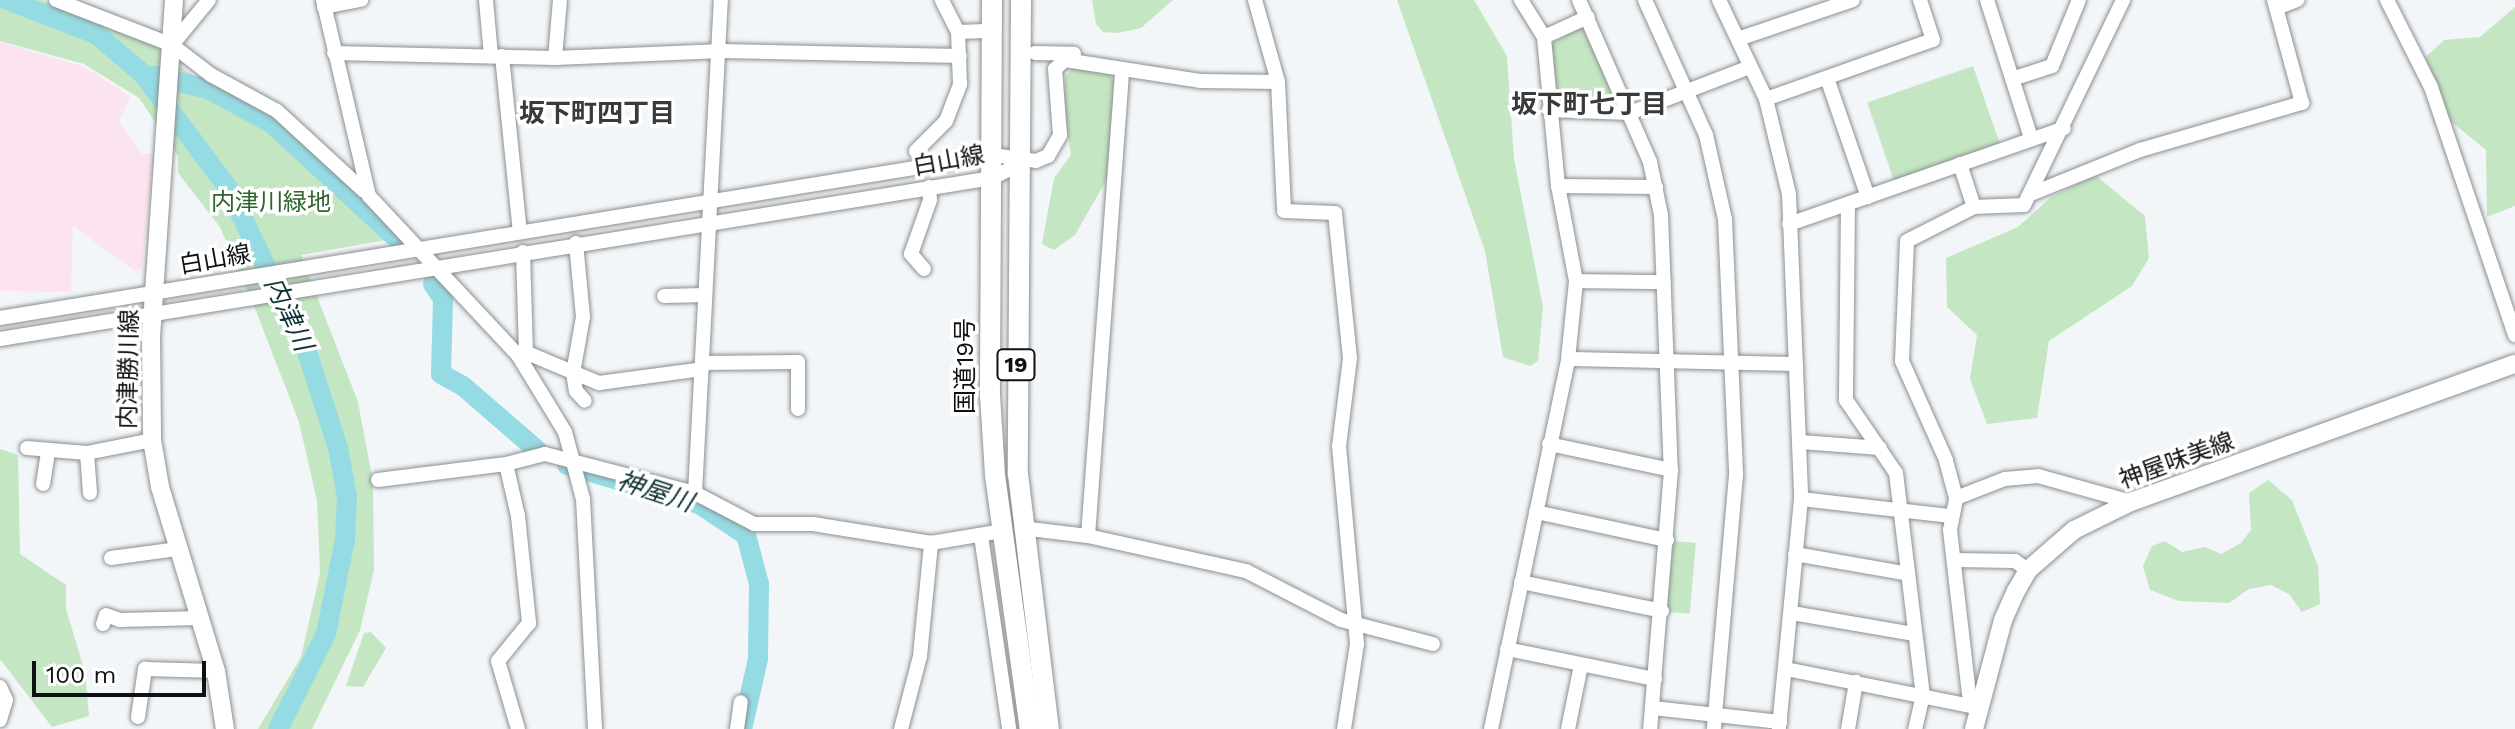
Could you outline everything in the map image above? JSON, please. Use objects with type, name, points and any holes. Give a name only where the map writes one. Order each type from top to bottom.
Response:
[{"type":"highway","name":"国道19号","points":[[992,0],[990,395],[1013,529],[1029,728]]},
{"type":"highway","name":"国道19号","points":[[1013,529],[1022,163],[1021,0]]},
{"type":"main road","name":"内津勝川線","points":[[174,0],[153,313],[152,440],[178,549],[216,671],[225,729]]},
{"type":"main road","name":"神屋味美線","points":[[1974,729],[1976,707],[2003,620],[2028,570],[2074,530],[2131,502],[2515,364]]},
{"type":"street","points":[[56,0],[172,45],[211,75],[277,111],[369,196],[433,267],[522,355],[565,432],[576,466],[587,540],[595,729]]},
{"type":"street","points":[[172,45],[209,0]]},
{"type":"street","points":[[361,0],[324,4],[369,196]]},
{"type":"street","points":[[486,0],[497,56],[520,232]]},
{"type":"street","points":[[555,58],[560,0]]},
{"type":"street","points":[[695,493],[707,221],[722,51],[721,0]]},
{"type":"street","points":[[916,151],[946,121],[960,84],[958,32],[942,0]]},
{"type":"street","points":[[1255,0],[1278,82],[1284,211],[1335,213],[1350,358],[1339,446],[1355,670],[1344,729]]},
{"type":"street","points":[[1491,729],[1568,359],[1576,281],[1558,186],[1544,37],[1521,0]]},
{"type":"street","points":[[1579,0],[1630,113],[1656,187],[1664,282],[1671,470],[1662,611],[1650,729]]},
{"type":"street","points":[[1645,0],[1688,89],[1718,177],[1725,219],[1735,522],[1714,729]]},
{"type":"street","points":[[1653,708],[1716,713],[1779,726],[1792,613],[1801,499],[1801,442],[1783,158],[1766,99],[1719,0]]},
{"type":"street","points":[[1738,39],[1853,0]]},
{"type":"street","points":[[1766,99],[1933,40],[1920,0]]},
{"type":"street","points":[[1987,0],[2031,138]]},
{"type":"street","points":[[2012,79],[2052,66],[2079,0]]},
{"type":"street","points":[[1976,707],[1969,694],[1954,560],[1951,516],[1956,498],[1946,460],[1902,361],[1907,241],[1974,207],[2024,205],[2064,128],[2123,0]]},
{"type":"street","points":[[2031,194],[2140,150],[2294,110],[2302,94],[2280,33],[2276,4],[2297,0]]},
{"type":"street","points":[[2387,0],[2431,87],[2515,335]]},
{"type":"street","points":[[1544,37],[1588,17]]},
{"type":"street","points":[[958,32],[992,31]]},
{"type":"street","points":[[334,53],[555,58],[722,51],[960,56]]},
{"type":"street","points":[[1035,53],[1080,54],[1110,60],[1122,70]]},
{"type":"street","points":[[1022,163],[1048,156],[1057,144],[1055,69],[1065,60],[1201,81],[1278,82]]},
{"type":"street","points":[[1549,110],[1630,113],[1750,67]]},
{"type":"street","points":[[1088,536],[1122,70]]},
{"type":"street","points":[[1827,78],[1868,197]]},
{"type":"street","points":[[1789,224],[2064,128]]},
{"type":"street","name":"白山線","points":[[0,318],[993,155],[1022,163]]},
{"type":"street","name":"白山線","points":[[0,339],[707,221],[992,178],[1022,163]]},
{"type":"street","points":[[1960,164],[1974,207]]},
{"type":"street","points":[[1558,186],[1656,187]]},
{"type":"street","points":[[924,269],[911,254],[930,200],[929,187]]},
{"type":"street","points":[[1848,204],[1846,400],[1896,473],[1904,573],[1923,695],[1915,729]]},
{"type":"street","points":[[576,243],[583,317],[573,373],[576,391],[585,401]]},
{"type":"street","points":[[522,355],[523,252]]},
{"type":"street","points":[[1576,281],[1664,282]]},
{"type":"street","points":[[664,296],[705,295]]},
{"type":"street","points":[[522,355],[599,383],[702,366],[798,362],[798,409]]},
{"type":"street","points":[[1568,359],[1796,364]]},
{"type":"street","points":[[27,448],[87,453],[152,440]]},
{"type":"street","points":[[1801,442],[1880,448]]},
{"type":"street","points":[[1549,444],[1671,470]]},
{"type":"street","points":[[43,484],[48,451]]},
{"type":"street","points":[[87,453],[90,493]]},
{"type":"street","points":[[378,480],[506,464],[545,454],[576,466],[695,493],[754,524],[813,524],[931,543],[1013,529],[1088,536],[1246,571],[1354,624],[1433,644]]},
{"type":"street","points":[[506,464],[518,516],[529,623],[498,661],[518,729]]},
{"type":"street","points":[[1956,498],[2005,479],[2038,476],[2131,502]]},
{"type":"street","points":[[1801,499],[1951,516]]},
{"type":"street","points":[[1536,512],[1667,540]]},
{"type":"street","points":[[981,536],[1002,700],[1029,728]]},
{"type":"street","points":[[901,729],[920,656],[931,543]]},
{"type":"street","points":[[111,558],[178,549]]},
{"type":"street","points":[[1795,554],[1904,573]]},
{"type":"street","points":[[1954,560],[2015,561],[2028,570]]},
{"type":"street","points":[[1521,582],[1662,611]]},
{"type":"street","points":[[1792,613],[1913,634]]},
{"type":"street","points":[[103,624],[106,615],[120,620],[200,618]]},
{"type":"street","points":[[1507,649],[1655,679]]},
{"type":"street","points":[[1568,729],[1581,665]]},
{"type":"street","points":[[138,717],[145,669],[216,671]]},
{"type":"street","points":[[1786,669],[1976,707]]},
{"type":"street","points":[[1848,729],[1856,682]]},
{"type":"street","points":[[0,687],[6,700],[0,720]]},
{"type":"street","points":[[737,729],[741,702]]},
{"type":"shaded area","points":[[0,42],[85,67],[130,96],[119,122],[142,154],[154,154],[142,268],[136,272],[73,226],[71,292],[0,291]]},
{"type":"green space","name":"内津川緑地","points":[[0,0],[42,0],[156,42],[186,71],[280,133],[393,239],[301,255],[358,402],[373,482],[374,570],[360,630],[312,729],[258,729],[301,657],[320,573],[317,501],[299,422],[256,311],[220,227],[178,173],[178,156],[139,98],[84,64],[0,41]]},
{"type":"green space","points":[[1092,0],[1173,0],[1141,28],[1118,33],[1103,32],[1096,24]]},
{"type":"green space","points":[[1397,0],[1474,0],[1507,56],[1514,159],[1543,307],[1538,361],[1530,366],[1503,357],[1485,251]]},
{"type":"green space","points":[[2515,7],[2515,206],[2487,217],[2486,150],[2448,119],[2425,58],[2444,40],[2480,37]]},
{"type":"green space","points":[[1582,24],[1618,106],[1557,105],[1551,45]]},
{"type":"green space","points":[[1973,66],[2000,144],[1894,181],[1867,102]]},
{"type":"green space","points":[[1074,67],[1109,74],[1117,85],[1112,170],[1075,235],[1054,250],[1042,244],[1054,178],[1071,155],[1064,111],[1065,77]]},
{"type":"green space","points":[[2095,175],[2145,216],[2149,258],[2132,286],[2049,341],[2037,418],[1987,424],[1970,379],[1977,335],[1947,307],[1946,258],[2018,227],[2050,198]]},
{"type":"green space","points":[[0,449],[18,455],[20,554],[66,585],[66,609],[85,672],[89,716],[52,727],[0,659]]},
{"type":"green space","points":[[2268,480],[2292,500],[2318,566],[2320,604],[2302,612],[2289,594],[2271,585],[2249,589],[2229,603],[2179,601],[2150,590],[2143,566],[2152,546],[2165,541],[2182,552],[2205,547],[2221,554],[2241,543],[2251,530],[2249,493]]},
{"type":"green space","points":[[1673,541],[1696,543],[1690,614],[1667,612]]},
{"type":"green space","points":[[371,632],[386,648],[363,687],[346,686],[364,633]]},
{"type":"waterway","name":"内津川","points":[[7,0],[96,34],[143,74],[228,188],[306,349],[338,448],[347,497],[345,539],[326,634],[278,729]]},
{"type":"waterway","name":"神屋川","points":[[154,76],[208,89],[271,123],[395,237]]},
{"type":"waterway","name":"神屋川","points":[[433,284],[443,299],[441,374],[463,386],[537,450]]},
{"type":"waterway","name":"神屋川","points":[[567,465],[699,504],[746,535],[759,584],[758,659],[743,725]]},
{"type":"district","name":"坂下町七丁目","points":[[1589,105]]},
{"type":"district","name":"坂下町四丁目","points":[[597,114]]}]
